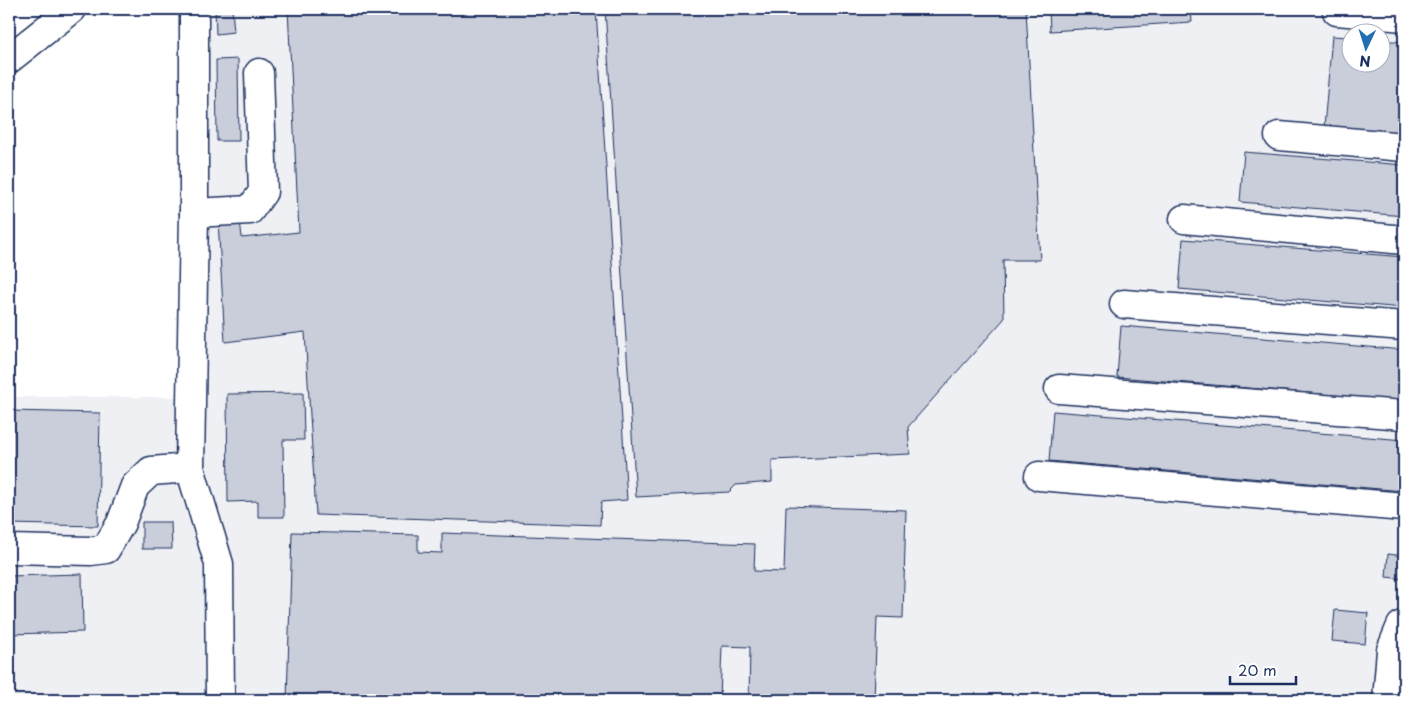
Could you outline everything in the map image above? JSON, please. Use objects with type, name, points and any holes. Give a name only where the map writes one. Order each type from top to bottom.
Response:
[{"type":"street","points":[[9,59],[72,9]]},
{"type":"street","points":[[194,9],[194,213],[190,468],[219,564],[220,700]]},
{"type":"street","points":[[1336,12],[1404,17]]},
{"type":"street","points":[[194,213],[250,210],[263,192],[259,73]]},
{"type":"street","points":[[1279,136],[1404,148]]},
{"type":"street","points":[[1184,219],[1404,240]]},
{"type":"street","points":[[1124,304],[1404,326]]},
{"type":"street","points":[[1059,389],[1404,415]]},
{"type":"street","points":[[9,550],[91,551],[106,549],[121,523],[135,486],[151,471],[190,468]]},
{"type":"street","points":[[1039,476],[1404,507]]},
{"type":"street","points":[[1387,700],[1391,650],[1401,626],[1404,624]]},
{"type":"shaded area","points":[[199,9],[1404,9],[1404,700],[9,700],[9,397],[196,397]]},
{"type":"building","points":[[215,9],[232,9],[234,32],[216,34]]},
{"type":"building","points":[[288,9],[596,9],[627,500],[601,502],[600,525],[316,515],[305,332],[225,342],[218,220],[240,219],[242,238],[299,232]]},
{"type":"building","points":[[605,9],[1026,9],[1040,260],[1003,260],[1004,319],[908,427],[910,454],[772,460],[772,482],[736,485],[729,492],[636,497]]},
{"type":"building","points":[[1049,9],[1191,9],[1192,22],[1050,31]]},
{"type":"building","points":[[1332,36],[1340,36],[1340,72],[1390,72],[1390,41],[1404,42],[1404,134],[1324,127]]},
{"type":"building","points":[[238,59],[239,141],[217,141],[216,60]]},
{"type":"building","points":[[1244,152],[1404,165],[1404,216],[1240,202]]},
{"type":"building","points":[[1183,239],[1404,257],[1404,308],[1179,289]]},
{"type":"building","points":[[1121,326],[1404,350],[1404,401],[1117,377]]},
{"type":"building","points":[[303,393],[304,440],[283,440],[284,517],[258,517],[258,501],[228,502],[227,394]]},
{"type":"building","points":[[9,411],[100,413],[98,526],[9,524]]},
{"type":"building","points":[[1053,411],[1404,440],[1404,491],[1049,461]]},
{"type":"building","points":[[786,506],[906,510],[903,618],[877,617],[874,700],[749,700],[750,647],[722,646],[720,700],[287,700],[292,532],[418,535],[418,552],[442,553],[442,533],[755,544],[754,571],[784,572]]},
{"type":"building","points":[[142,522],[171,522],[172,549],[142,549]]},
{"type":"building","points":[[1388,554],[1404,556],[1404,579],[1386,577]]},
{"type":"building","points":[[82,574],[83,632],[9,634],[9,576]]},
{"type":"building","points":[[1335,610],[1368,613],[1365,644],[1332,641]]}]
